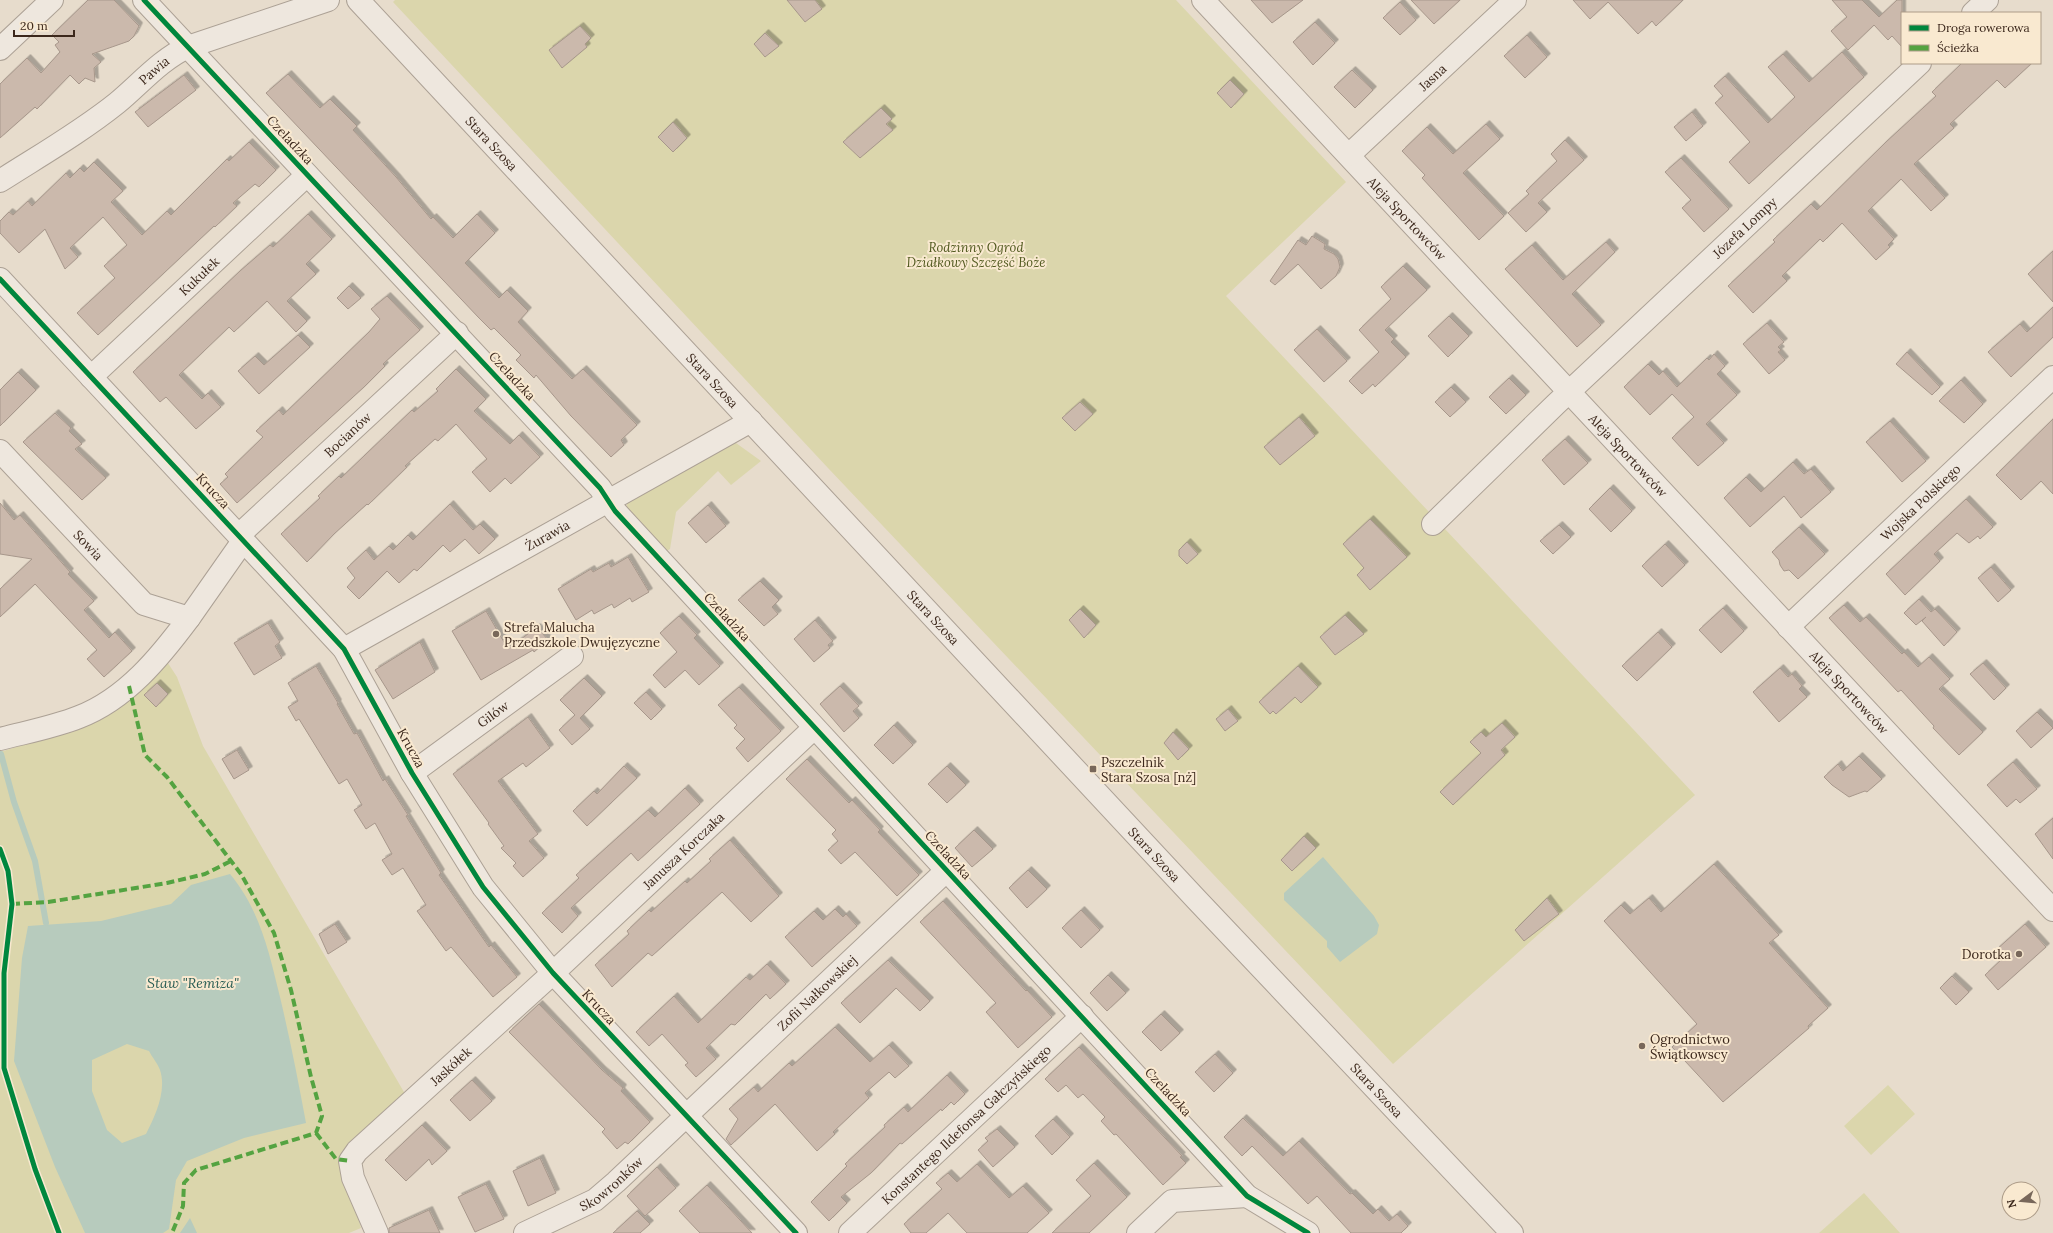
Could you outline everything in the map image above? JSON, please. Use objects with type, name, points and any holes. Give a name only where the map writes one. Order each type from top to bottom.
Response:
[{"type":"street","points":[[0,48],[52,0]]},
{"type":"street","name":"Czeladzka","points":[[144,0],[457,333],[600,488],[615,511],[1247,1196],[1308,1233]]},
{"type":"street","name":"Pawia","points":[[0,181],[94,120],[117,103],[175,53],[188,47],[328,0]]},
{"type":"street","name":"Stara Szosa","points":[[358,0],[1196,899],[1501,1229]]},
{"type":"street","name":"Aleja Sportowców","points":[[1203,0],[2053,910]]},
{"type":"street","name":"Jasna","points":[[1349,155],[1515,0]]},
{"type":"street","points":[[1974,12],[1987,0]]},
{"type":"street","name":"Józefa Lompy","points":[[1433,524],[1570,392],[1919,64]]},
{"type":"street","name":"Kukułek","points":[[91,377],[307,175]]},
{"type":"street","name":"Krucza","points":[[0,280],[344,649],[412,773],[483,887],[553,973],[796,1233]]},
{"type":"street","name":"Bocianów","points":[[241,538],[457,333]]},
{"type":"street","name":"Wojska Polskiego","points":[[1788,627],[2053,377]]},
{"type":"street","name":"Żurawia","points":[[344,649],[751,421]]},
{"type":"street","name":"Sowia","points":[[0,451],[144,604],[189,618]]},
{"type":"street","points":[[0,739],[58,724],[81,716],[108,703],[129,686],[160,657],[189,618],[241,538]]},
{"type":"street","name":"Gilów","points":[[412,773],[572,656]]},
{"type":"street","name":"Janusza Korczaka","points":[[553,973],[814,728]]},
{"type":"street","name":"Zofii Nałkowskiej","points":[[686,1116],[946,870]]},
{"type":"street","name":"Jaskółek","points":[[377,1233],[353,1178],[350,1161],[357,1151],[553,973]]},
{"type":"street","name":"Konstantego Ildefonsa Gałczyńskiego","points":[[850,1233],[1082,1016]]},
{"type":"street","name":"Skowronków","points":[[525,1233],[595,1200],[686,1116]]},
{"type":"street","points":[[1138,1233],[1172,1201],[1247,1196]]},
{"type":"green space","name":"Rodzinny Ogród Działkowy Szczęść Boże","points":[[395,0],[1176,0],[1346,182],[1226,296],[1695,795],[1393,1064],[828,468],[393,2]]},
{"type":"green space","points":[[736,443],[761,461],[731,485],[718,471],[676,512],[670,549],[665,552],[626,509],[628,500],[724,446]]},
{"type":"green space","points":[[166,660],[177,677],[203,746],[408,1099],[342,1159],[361,1228],[349,1233],[0,1233],[0,752],[49,737]]},
{"type":"green space","points":[[1888,1085],[1915,1114],[1871,1155],[1844,1126]]},
{"type":"green space","points":[[1864,1193],[1900,1233],[1819,1233]]},
{"type":"water","points":[[1323,857],[1374,916],[1379,925],[1377,934],[1340,962],[1327,947],[1327,941],[1284,900],[1284,893]]},
{"type":"water","name":"Staw \"Remiza\"","points":[[230,874],[249,902],[262,932],[272,964],[294,1060],[306,1123],[244,1138],[187,1161],[176,1180],[169,1229],[163,1233],[85,1233],[55,1167],[14,1061],[22,958],[28,926],[101,921],[171,904],[191,885]],"holes":[[[127,1044],[149,1051],[160,1070],[162,1078],[159,1103],[146,1134],[122,1143],[107,1130],[92,1091],[92,1060]]]},
{"type":"water","points":[[190,1218],[197,1233],[180,1233]]},
{"type":"building","points":[[88,0],[114,0],[139,26],[134,36],[129,41],[92,54],[101,62],[94,68],[95,82],[85,78],[79,84],[70,75],[37,109],[35,107],[0,138],[0,84],[27,58],[41,73],[60,52],[55,45],[59,42],[52,35]]},
{"type":"building","points":[[787,0],[815,0],[822,9],[805,22]]},
{"type":"building","points":[[1251,0],[1303,0],[1272,23]]},
{"type":"building","points":[[1411,0],[1460,0],[1434,24]]},
{"type":"building","points":[[1573,0],[1683,0],[1656,26],[1652,21],[1638,34],[1608,2],[1590,19]]},
{"type":"building","points":[[1832,0],[1862,0],[1879,17],[1897,0],[1902,0],[1901,46],[1892,36],[1888,40],[1874,25],[1848,50],[1831,31],[1847,17]]},
{"type":"building","points":[[1400,2],[1416,20],[1400,35],[1383,18]]},
{"type":"building","points":[[1315,22],[1335,43],[1313,65],[1293,42]]},
{"type":"building","points":[[580,26],[591,38],[585,44],[587,47],[562,68],[549,50]]},
{"type":"building","points":[[765,33],[779,46],[765,57],[754,44]]},
{"type":"building","points":[[1527,35],[1547,57],[1525,78],[1504,56]]},
{"type":"building","points":[[1842,52],[1864,77],[1749,184],[1729,162],[1750,142],[1715,103],[1723,96],[1714,86],[1725,76],[1768,123],[1795,97],[1768,67],[1783,54],[1809,82]]},
{"type":"building","points":[[1961,64],[2031,64],[2005,88],[1997,80],[1950,124],[1954,128],[1914,164],[1945,198],[1931,211],[1901,179],[1868,211],[1894,239],[1888,245],[1890,247],[1876,260],[1842,223],[1823,242],[1820,239],[1782,276],[1787,281],[1753,313],[1728,286],[1775,242],[1773,240],[1811,204],[1817,210],[1886,142],[1936,96],[1932,92]]},
{"type":"building","points":[[1352,70],[1373,90],[1355,108],[1334,87]]},
{"type":"building","points":[[288,74],[320,108],[330,99],[357,126],[353,130],[396,177],[431,219],[433,217],[453,238],[477,214],[495,233],[465,263],[499,298],[507,290],[528,311],[518,322],[572,379],[583,369],[637,425],[621,440],[624,445],[611,457],[571,416],[536,375],[534,378],[516,360],[521,355],[494,328],[491,330],[479,318],[266,93]]},
{"type":"building","points":[[184,75],[196,90],[148,127],[135,112]]},
{"type":"building","points":[[1230,80],[1244,94],[1231,108],[1217,93]]},
{"type":"building","points":[[881,108],[892,119],[886,124],[893,130],[860,158],[843,142]]},
{"type":"building","points":[[1692,112],[1703,126],[1686,141],[1674,127]]},
{"type":"building","points":[[673,122],[687,138],[673,152],[658,137]]},
{"type":"building","points":[[1486,124],[1500,139],[1463,173],[1504,216],[1479,240],[1422,178],[1425,175],[1402,151],[1427,127],[1453,154]]},
{"type":"building","points":[[1565,140],[1584,160],[1538,203],[1547,212],[1526,232],[1508,213],[1529,194],[1526,191],[1557,161],[1551,154]]},
{"type":"building","points":[[249,142],[276,170],[259,187],[255,184],[233,203],[237,206],[98,335],[77,313],[115,278],[104,266],[127,245],[103,217],[70,248],[78,257],[65,269],[45,229],[19,253],[0,233],[0,221],[9,212],[13,215],[28,201],[32,206],[66,173],[70,178],[80,168],[84,172],[94,162],[123,191],[111,202],[142,235],[167,211],[171,215],[227,159],[229,161]]},
{"type":"building","points":[[1681,158],[1729,209],[1704,232],[1682,208],[1691,200],[1665,172]]},
{"type":"building","points":[[308,214],[332,239],[306,264],[316,274],[287,301],[307,321],[296,332],[267,301],[234,332],[229,327],[179,375],[202,399],[208,393],[221,407],[196,429],[166,397],[160,402],[133,372],[240,271],[270,245],[273,247]]},
{"type":"building","points":[[1312,236],[1325,244],[1324,249],[1334,254],[1338,259],[1340,267],[1336,276],[1321,289],[1298,264],[1275,285],[1270,281],[1298,240],[1306,245]]},
{"type":"building","points":[[1606,242],[1615,252],[1572,294],[1601,325],[1577,347],[1505,269],[1532,245],[1563,280]]},
{"type":"building","points":[[2053,251],[2053,302],[2028,274]]},
{"type":"building","points":[[1403,266],[1427,290],[1385,330],[1394,339],[1391,342],[1406,357],[1375,387],[1373,384],[1362,394],[1349,381],[1379,352],[1359,330],[1391,299],[1381,287]]},
{"type":"building","points":[[349,286],[361,298],[348,309],[337,298]]},
{"type":"building","points":[[387,296],[420,330],[383,364],[385,366],[364,387],[237,503],[220,484],[228,477],[225,474],[263,437],[256,431],[279,410],[283,415],[369,332],[380,319],[371,309]]},
{"type":"building","points":[[2053,307],[2053,337],[2011,377],[1988,352],[2020,324],[2027,332]]},
{"type":"building","points":[[1449,316],[1469,336],[1448,357],[1428,336]]},
{"type":"building","points":[[1767,323],[1784,342],[1778,347],[1781,350],[1778,352],[1785,360],[1769,374],[1743,344]]},
{"type":"building","points":[[1317,329],[1347,361],[1324,382],[1294,350]]},
{"type":"building","points":[[298,335],[310,347],[259,394],[238,371],[255,356],[264,365]]},
{"type":"building","points":[[1907,352],[1940,387],[1932,395],[1896,364]]},
{"type":"building","points":[[1714,354],[1725,366],[1717,374],[1737,395],[1706,424],[1724,443],[1698,466],[1672,438],[1694,417],[1672,394],[1650,415],[1624,387],[1648,364],[1659,375],[1663,371],[1677,387],[1707,358],[1709,360]]},
{"type":"building","points":[[456,369],[486,399],[474,411],[510,444],[519,435],[540,457],[511,484],[505,478],[490,492],[472,472],[487,459],[456,424],[438,441],[435,439],[405,466],[407,467],[368,505],[367,504],[334,534],[307,562],[281,534],[320,498],[318,496],[339,476],[341,478],[412,410],[414,412],[438,391],[436,389]]},
{"type":"building","points":[[18,372],[36,390],[0,426],[0,390]]},
{"type":"building","points":[[1509,378],[1526,395],[1506,414],[1489,397]]},
{"type":"building","points":[[1961,380],[1983,404],[1964,423],[1939,401]]},
{"type":"building","points":[[1451,387],[1466,402],[1450,417],[1435,402]]},
{"type":"building","points":[[1080,402],[1093,414],[1075,431],[1062,418]]},
{"type":"building","points":[[55,413],[71,428],[69,431],[82,444],[75,449],[106,478],[82,500],[23,442]]},
{"type":"building","points":[[1299,417],[1315,436],[1280,465],[1264,447]]},
{"type":"building","points":[[2053,419],[2053,494],[2041,481],[2021,500],[1996,475]]},
{"type":"building","points":[[1890,421],[1926,461],[1902,482],[1866,442]]},
{"type":"building","points":[[1565,439],[1588,463],[1564,485],[1542,460]]},
{"type":"building","points":[[1793,462],[1804,474],[1811,469],[1831,492],[1801,518],[1784,496],[1750,527],[1724,498],[1746,477],[1761,492]]},
{"type":"building","points":[[1610,488],[1632,511],[1611,532],[1589,509]]},
{"type":"building","points":[[1966,499],[1993,527],[1980,539],[1978,536],[1969,543],[1957,533],[1934,554],[1940,561],[1905,595],[1886,574]]},
{"type":"building","points":[[0,503],[14,520],[20,515],[70,572],[68,574],[94,601],[84,610],[109,638],[115,632],[132,651],[104,677],[87,659],[97,650],[35,584],[0,617],[0,589],[32,559],[0,554]]},
{"type":"building","points":[[450,504],[473,530],[480,524],[495,539],[479,554],[465,539],[450,552],[443,545],[417,571],[414,569],[399,583],[387,571],[359,599],[347,587],[355,578],[347,568],[366,550],[374,560],[389,546],[393,550],[408,535],[413,540]]},
{"type":"building","points":[[708,505],[726,526],[706,543],[688,523]]},
{"type":"building","points":[[1370,519],[1407,557],[1370,590],[1357,575],[1364,568],[1343,544]]},
{"type":"building","points":[[1559,525],[1571,537],[1553,554],[1540,541]]},
{"type":"building","points":[[1799,527],[1825,554],[1798,579],[1789,570],[1784,571],[1779,560],[1772,552]]},
{"type":"building","points":[[1187,542],[1198,554],[1187,564],[1179,556],[1179,550]]},
{"type":"building","points":[[1665,544],[1685,565],[1662,587],[1642,566]]},
{"type":"building","points":[[628,557],[649,592],[632,602],[630,598],[614,608],[612,604],[594,614],[592,610],[576,620],[558,589],[591,569],[593,572],[609,563],[611,567]]},
{"type":"building","points":[[1991,567],[2011,590],[1998,602],[1978,578]]},
{"type":"building","points":[[760,581],[779,600],[772,607],[778,614],[764,626],[738,600]]},
{"type":"building","points":[[1919,599],[1931,612],[1935,609],[1957,632],[1944,646],[1922,621],[1926,617],[1916,625],[1904,613]]},
{"type":"building","points":[[1844,605],[1860,622],[1866,617],[1902,654],[1904,652],[1918,667],[1929,657],[1950,679],[1939,689],[1983,732],[1959,755],[1933,728],[1934,726],[1901,690],[1898,692],[1829,618]]},
{"type":"building","points":[[1723,608],[1744,631],[1721,653],[1699,630]]},
{"type":"building","points":[[1080,609],[1096,625],[1084,638],[1069,620]]},
{"type":"building","points":[[486,611],[508,649],[537,627],[548,640],[534,652],[533,650],[481,680],[452,631]]},
{"type":"building","points":[[1345,615],[1364,634],[1335,655],[1320,637]]},
{"type":"building","points":[[679,616],[697,635],[694,638],[720,666],[699,685],[685,670],[665,688],[653,675],[677,652],[660,633]]},
{"type":"building","points":[[815,620],[833,641],[828,645],[830,648],[814,662],[794,639]]},
{"type":"building","points":[[268,623],[280,642],[275,646],[282,658],[254,675],[234,643]]},
{"type":"building","points":[[1658,632],[1672,647],[1637,681],[1622,666]]},
{"type":"building","points":[[420,642],[435,672],[393,699],[375,670]]},
{"type":"building","points":[[1983,663],[2006,688],[1994,700],[1970,674]]},
{"type":"building","points":[[316,666],[354,734],[357,733],[383,781],[385,779],[408,815],[406,816],[441,873],[439,875],[489,947],[491,945],[517,977],[493,997],[451,947],[446,951],[417,911],[426,905],[403,868],[392,875],[382,860],[392,854],[375,823],[366,829],[354,810],[362,805],[347,779],[339,784],[299,719],[296,721],[288,707],[298,701],[288,683]]},
{"type":"building","points":[[1298,666],[1318,687],[1301,703],[1295,697],[1276,714],[1273,711],[1270,714],[1259,702]]},
{"type":"building","points":[[1780,668],[1788,677],[1792,674],[1802,686],[1799,689],[1807,697],[1779,722],[1753,692]]},
{"type":"building","points":[[584,678],[602,696],[580,718],[590,729],[572,745],[559,730],[575,715],[560,700]]},
{"type":"building","points":[[157,683],[168,694],[156,707],[144,695]]},
{"type":"building","points":[[840,686],[859,706],[853,711],[859,718],[844,732],[820,704]]},
{"type":"building","points":[[739,687],[781,731],[748,762],[736,748],[745,739],[734,728],[737,725],[718,705]]},
{"type":"building","points":[[646,692],[662,709],[651,720],[634,703]]},
{"type":"building","points":[[1228,709],[1238,721],[1225,731],[1216,719]]},
{"type":"building","points":[[2037,712],[2053,728],[2031,748],[2016,731]]},
{"type":"building","points":[[528,717],[550,748],[526,767],[523,763],[498,781],[538,834],[529,841],[544,858],[523,877],[513,866],[516,863],[501,848],[504,846],[488,824],[489,823],[453,774]]},
{"type":"building","points":[[1502,723],[1515,737],[1501,750],[1505,755],[1453,805],[1440,792],[1481,753],[1470,742],[1481,732],[1486,737]]},
{"type":"building","points":[[894,725],[913,745],[893,764],[874,745]]},
{"type":"building","points":[[1173,732],[1189,749],[1178,760],[1164,743]]},
{"type":"building","points":[[237,750],[249,770],[234,779],[222,759]]},
{"type":"building","points":[[1859,756],[1882,779],[1867,792],[1865,791],[1849,797],[1832,785],[1824,777],[1838,764],[1843,771]]},
{"type":"building","points":[[807,759],[849,803],[852,800],[880,830],[878,832],[919,875],[897,896],[855,852],[841,864],[828,850],[838,841],[832,834],[836,830],[786,779]]},
{"type":"building","points":[[2013,762],[2037,789],[2020,803],[2016,799],[2007,807],[1987,785]]},
{"type":"building","points":[[624,766],[637,778],[587,826],[573,811],[594,791],[597,794]]},
{"type":"building","points":[[947,766],[966,785],[947,803],[928,784]]},
{"type":"building","points":[[685,788],[700,804],[638,861],[631,853],[571,908],[578,916],[562,933],[542,913],[579,878],[576,875],[648,810],[655,817]]},
{"type":"building","points":[[2053,818],[2053,859],[2035,834]]},
{"type":"building","points":[[974,830],[993,849],[972,867],[955,848]]},
{"type":"building","points":[[1304,836],[1316,848],[1292,871],[1281,860]]},
{"type":"building","points":[[730,840],[779,896],[751,922],[722,892],[652,956],[648,953],[612,987],[595,965],[629,934],[627,931],[649,910],[651,912],[685,881],[687,883],[711,861],[709,859]]},
{"type":"building","points":[[1714,864],[1779,935],[1769,943],[1828,1008],[1808,1026],[1809,1028],[1723,1102],[1672,1047],[1697,1024],[1604,921],[1621,905],[1630,914],[1649,898],[1661,912]]},
{"type":"building","points":[[1028,870],[1047,889],[1027,908],[1009,888]]},
{"type":"building","points":[[1547,898],[1559,914],[1524,941],[1515,930]]},
{"type":"building","points":[[943,901],[1052,1017],[1018,1048],[986,1012],[996,1003],[920,922]]},
{"type":"building","points":[[835,909],[843,917],[846,914],[857,926],[812,967],[785,937],[814,911],[823,920]]},
{"type":"building","points":[[1081,910],[1100,930],[1081,948],[1062,928]]},
{"type":"building","points":[[335,924],[347,942],[328,954],[319,934]]},
{"type":"building","name":"Dorotka","points":[[2025,924],[2046,947],[1998,990],[1985,975],[2003,958],[1996,950]]},
{"type":"building","points":[[888,960],[930,1001],[920,1011],[896,988],[860,1023],[841,1003]]},
{"type":"building","points":[[767,964],[786,984],[770,999],[766,994],[735,1025],[731,1024],[706,1048],[716,1059],[696,1077],[685,1065],[688,1063],[662,1034],[649,1046],[636,1032],[674,996],[698,1023],[746,977],[750,980]]},
{"type":"building","points":[[1108,975],[1126,993],[1107,1011],[1090,993]]},
{"type":"building","points":[[1952,976],[1969,992],[1956,1005],[1940,988]]},
{"type":"building","points":[[539,1004],[602,1070],[623,1088],[621,1091],[650,1122],[628,1144],[625,1142],[617,1149],[602,1132],[605,1129],[509,1032]]},
{"type":"building","points":[[1161,1014],[1180,1033],[1161,1051],[1142,1032]]},
{"type":"building","points":[[835,1027],[870,1062],[889,1045],[909,1066],[895,1078],[889,1072],[865,1093],[869,1098],[833,1132],[835,1134],[817,1151],[775,1104],[731,1145],[726,1139],[738,1119],[729,1109],[754,1087],[758,1092],[789,1063],[792,1066]]},
{"type":"building","points":[[1079,1047],[1182,1156],[1180,1157],[1186,1163],[1163,1185],[1116,1134],[1114,1135],[1101,1121],[1105,1117],[1083,1094],[1078,1098],[1066,1085],[1058,1092],[1045,1079]]},
{"type":"building","points":[[1215,1054],[1233,1073],[1214,1092],[1195,1072]]},
{"type":"building","points":[[947,1075],[965,1094],[954,1105],[951,1102],[942,1111],[941,1109],[902,1144],[900,1143],[871,1173],[841,1197],[847,1203],[829,1221],[811,1202],[847,1166],[845,1164],[885,1127],[884,1125],[904,1107],[908,1112]]},
{"type":"building","points":[[472,1080],[492,1101],[470,1121],[450,1100]]},
{"type":"building","points":[[1243,1118],[1283,1156],[1299,1141],[1350,1194],[1352,1193],[1373,1214],[1378,1209],[1389,1221],[1397,1214],[1408,1226],[1401,1233],[1351,1233],[1317,1196],[1308,1204],[1252,1146],[1242,1156],[1224,1137]]},
{"type":"building","points":[[1053,1119],[1070,1137],[1052,1155],[1035,1136]]},
{"type":"building","points":[[422,1125],[447,1151],[432,1165],[429,1159],[406,1181],[385,1160]]},
{"type":"building","points":[[997,1129],[1015,1147],[993,1167],[978,1150],[988,1141],[985,1138]]},
{"type":"building","points":[[540,1158],[556,1193],[528,1206],[513,1171]]},
{"type":"building","points":[[1094,1163],[1127,1197],[1089,1233],[1052,1233],[1091,1196],[1076,1180]]},
{"type":"building","points":[[977,1164],[1009,1198],[1023,1186],[1049,1213],[1027,1233],[967,1233],[948,1213],[926,1233],[911,1233],[904,1224],[942,1189],[936,1183],[948,1173],[957,1182]]},
{"type":"building","points":[[657,1167],[676,1188],[645,1216],[627,1196]]},
{"type":"building","points":[[486,1184],[504,1219],[475,1232],[458,1197]]},
{"type":"building","points":[[707,1185],[752,1233],[700,1233],[679,1211]]},
{"type":"building","points":[[429,1210],[440,1233],[389,1233],[389,1228]]},
{"type":"building","points":[[637,1211],[650,1224],[640,1233],[613,1233]]},
{"type":"waterway","points":[[1,754],[14,802],[35,861],[46,923]]},
{"type":"marked path","points":[[129,686],[145,755],[167,777],[241,874],[274,933],[291,990],[311,1077],[322,1116],[316,1133],[196,1170],[184,1183],[183,1206],[172,1233]]},
{"type":"marked path","points":[[12,904],[48,902],[167,883],[205,874],[231,861]]},
{"type":"marked path","points":[[316,1133],[336,1159],[350,1161]]},
{"type":"cycle path","points":[[144,0],[600,488],[615,511],[1247,1196],[1308,1233]]},
{"type":"cycle path","points":[[0,279],[344,649],[412,773],[483,887],[553,973],[796,1233]]},
{"type":"cycle path","points":[[0,849],[8,871],[12,904],[4,973],[4,1068],[35,1169],[59,1233]]},
{"type":"place","name":"Strefa Malucha Przedszkole Dwujęzyczne","points":[[496,634]]},
{"type":"place","name":"Pszczelnik Stara Szosa [nż]","points":[[1093,769]]},
{"type":"place","name":"Dorotka","points":[[2019,954]]},
{"type":"place","name":"Ogrodnictwo Świątkowscy","points":[[1642,1046]]}]
